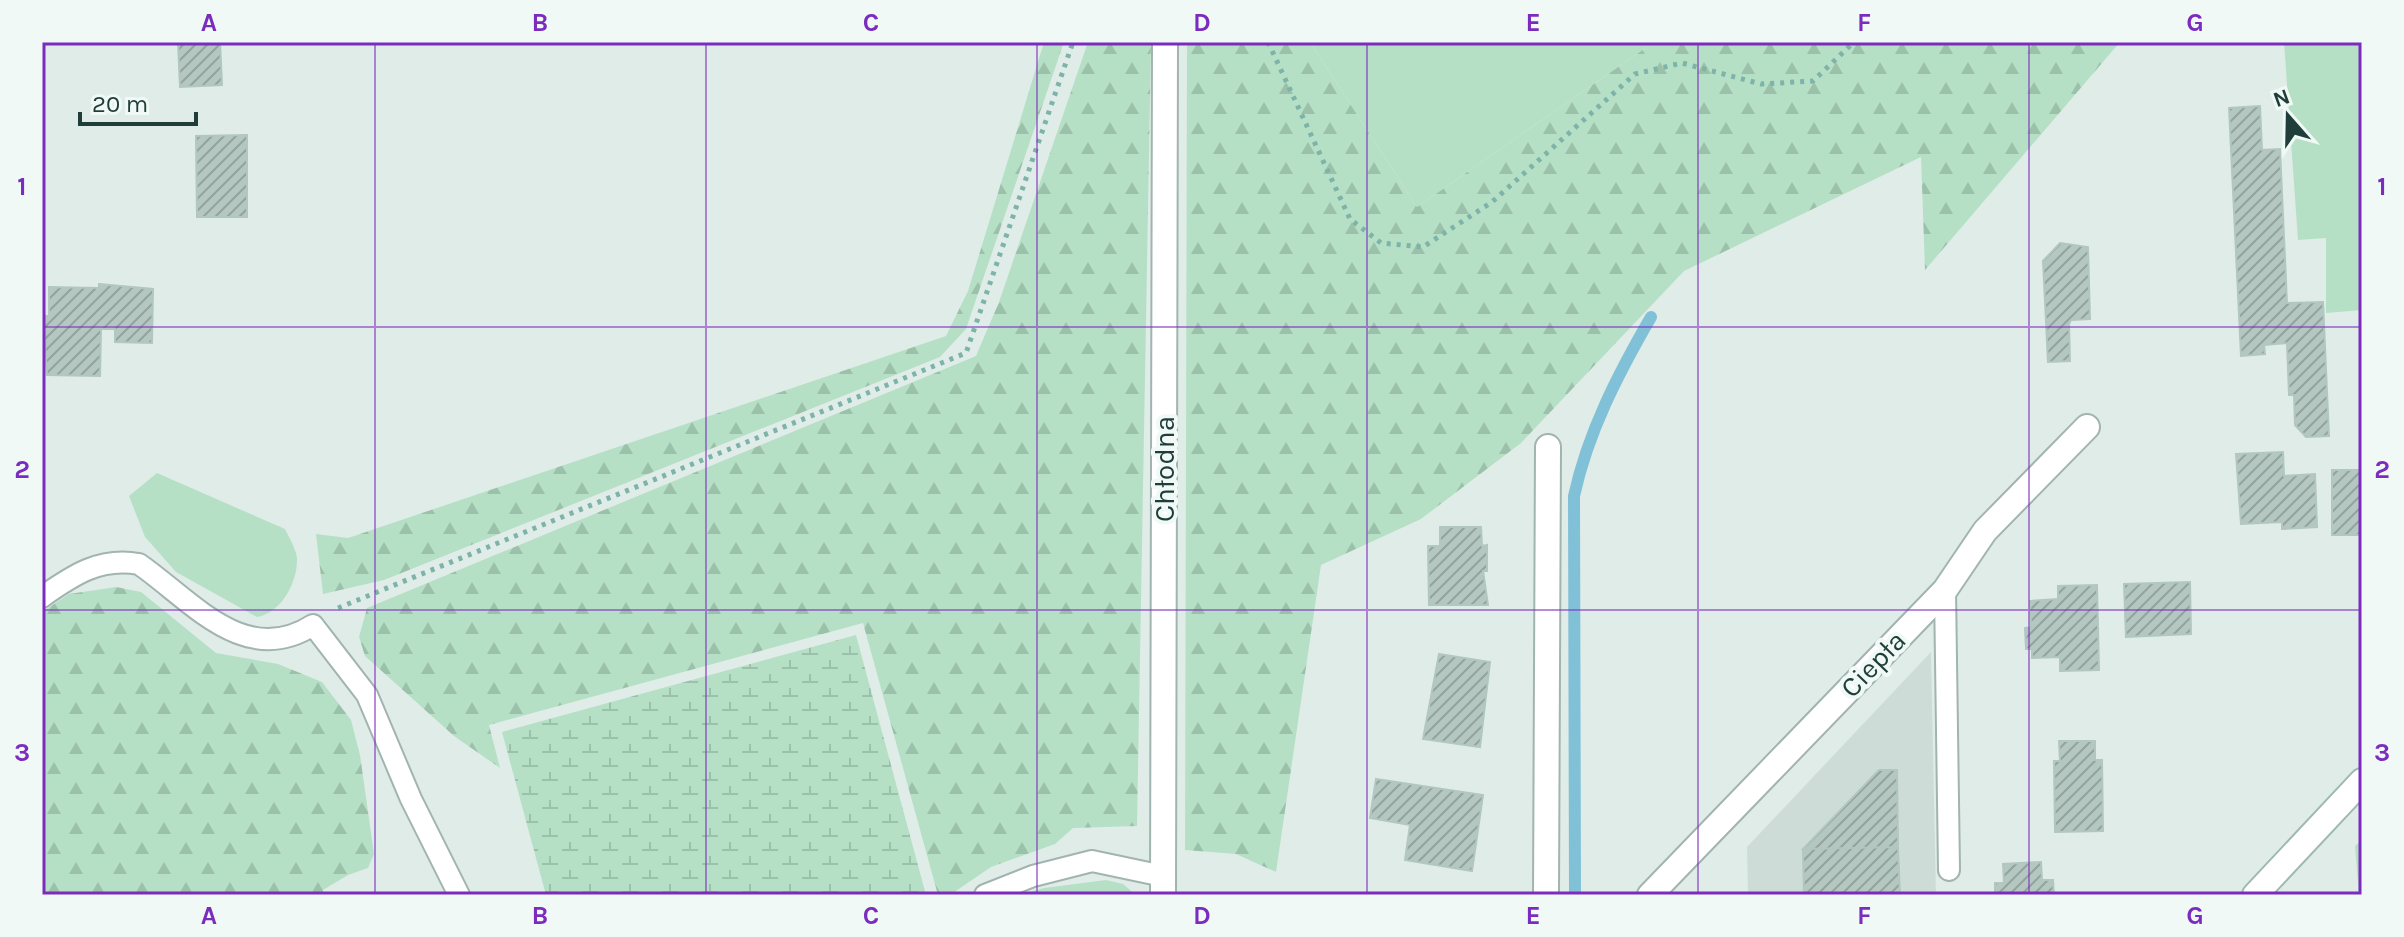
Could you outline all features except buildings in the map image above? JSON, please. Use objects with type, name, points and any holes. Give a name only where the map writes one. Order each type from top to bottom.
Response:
[{"type":"street","name":"Chłodna","points":[[1163,885],[1165,42]]},
{"type":"street","name":"Ciepła","points":[[1650,895],[1945,590],[1985,531],[2087,427]]},
{"type":"street","points":[[1546,895],[1548,447]]},
{"type":"street","points":[[2255,895],[2362,781]]},
{"type":"lane","points":[[42,597],[69,577],[94,565],[122,561],[139,564],[229,632],[256,639],[282,637],[299,634],[313,625],[367,695],[411,799],[459,895]]},
{"type":"lane","points":[[1945,590],[1949,870]]},
{"type":"lane","points":[[985,895],[1033,876],[1092,861],[1163,885]]},
{"type":"path","points":[[313,625],[330,612],[966,353],[1073,42]]},
{"type":"path","points":[[1268,42],[1350,219],[1381,243],[1423,247],[1492,202],[1635,74],[1682,63],[1761,84],[1813,81],[1854,42]]},
{"type":"shaded area","points":[[1931,652],[1936,895],[1748,895],[1747,847]]},
{"type":"green space","points":[[1044,42],[1064,42],[966,329],[940,357],[384,580],[323,594],[316,534],[348,538],[946,336],[968,291]]},
{"type":"green space","points":[[1088,42],[1151,42],[1137,826],[1073,828],[1055,844],[991,867],[950,895],[938,895],[863,623],[489,725],[500,768],[454,736],[365,656],[359,637],[367,608],[976,356],[999,302]]},
{"type":"green space","points":[[1187,42],[1310,42],[1417,207],[1654,42],[2120,42],[1925,270],[1921,157],[1684,271],[1521,443],[1421,519],[1321,565],[1276,872],[1236,854],[1185,850]]},
{"type":"green space","points":[[1310,42],[1654,42],[1417,207]]},
{"type":"green space","points":[[2284,42],[2362,42],[2362,310],[2326,313],[2326,238],[2298,240]]},
{"type":"green space","points":[[157,473],[285,529],[295,551],[297,567],[281,603],[257,617],[176,572],[145,537],[129,496]]},
{"type":"green space","points":[[116,587],[141,592],[216,653],[278,664],[322,682],[351,720],[360,755],[374,854],[368,868],[348,875],[323,890],[322,895],[49,895],[42,889],[42,612],[69,594]]},
{"type":"green space","points":[[856,635],[926,895],[546,895],[502,732]]},
{"type":"green space","points":[[2362,840],[2362,895],[2359,895],[2355,846]]},
{"type":"green space","points":[[1106,880],[1123,884],[1136,895],[1018,895],[1044,888]]},
{"type":"waterway","points":[[1575,895],[1574,496],[1587,449],[1605,404],[1651,317]]}]
